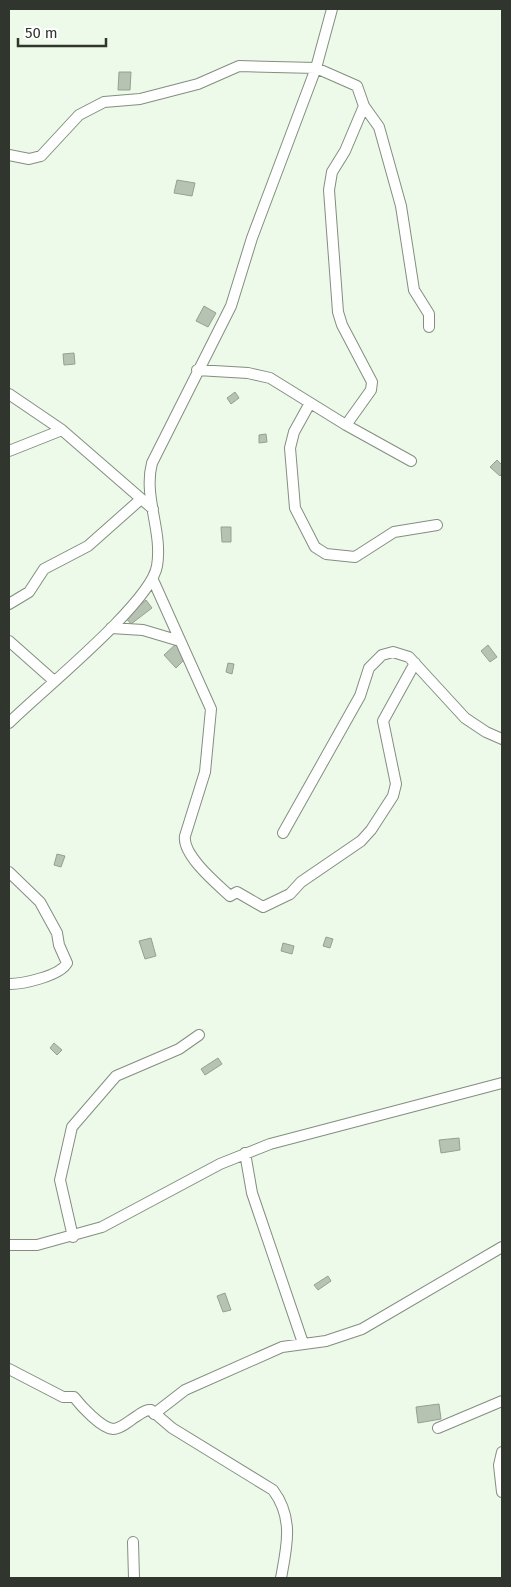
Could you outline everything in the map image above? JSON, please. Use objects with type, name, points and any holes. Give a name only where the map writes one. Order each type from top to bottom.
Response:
[{"type":"street","points":[[9,723],[111,628],[153,580],[157,566],[158,551],[149,485],[152,463],[231,306],[252,238],[316,68],[332,9]]},
{"type":"street","points":[[9,155],[36,159],[79,115],[104,102],[140,99],[198,84],[239,66],[316,68],[357,86],[364,106],[376,122],[382,136],[401,206],[414,290],[429,314],[429,327]]},
{"type":"street","points":[[346,425],[372,390],[372,382],[342,325],[338,312],[329,190],[332,172],[345,151],[364,106]]},
{"type":"street","points":[[198,370],[260,374],[270,378],[346,425],[410,461]]},
{"type":"street","points":[[9,394],[62,430],[152,509]]},
{"type":"street","points":[[310,403],[294,432],[290,448],[294,508],[315,547],[326,554],[355,557],[394,532],[437,525]]},
{"type":"street","points":[[9,450],[62,430]]},
{"type":"street","points":[[9,604],[29,592],[44,569],[88,546],[141,499]]},
{"type":"street","points":[[153,580],[180,641],[209,699],[212,714],[205,772],[185,836],[186,845],[208,877],[230,896],[237,892],[263,907],[290,894],[301,882],[361,841],[371,830],[393,796],[396,784],[383,721],[415,663]]},
{"type":"street","points":[[111,628],[143,630],[180,641]]},
{"type":"street","points":[[9,641],[53,680]]},
{"type":"street","points":[[282,833],[360,696],[369,668],[382,655],[393,652],[402,653],[415,663],[465,718],[486,732],[502,739]]},
{"type":"street","points":[[9,872],[40,902],[57,933],[59,945],[67,963],[62,968],[32,981],[9,984]]},
{"type":"street","points":[[74,1237],[60,1180],[72,1127],[116,1076],[179,1049],[199,1035]]},
{"type":"street","points":[[9,1245],[37,1245],[74,1237],[102,1227],[220,1164],[280,1141],[502,1083]]},
{"type":"street","points":[[245,1153],[252,1193],[303,1343]]},
{"type":"street","points":[[154,1414],[193,1386],[282,1347],[326,1341],[362,1330],[502,1247]]},
{"type":"street","points":[[9,1369],[63,1397],[74,1398],[80,1407],[108,1428],[120,1427],[148,1409],[172,1428],[273,1490],[282,1503],[287,1522],[282,1578]]},
{"type":"street","points":[[438,1428],[502,1401]]},
{"type":"street","points":[[502,1452],[499,1465],[502,1492]]},
{"type":"street","points":[[134,1542],[134,1578]]},
{"type":"building","points":[[119,72],[131,72],[130,90],[118,90]]},
{"type":"building","points":[[177,180],[195,183],[192,196],[174,193]]},
{"type":"building","points":[[204,306],[216,313],[208,327],[196,321]]},
{"type":"building","points":[[74,353],[75,364],[64,365],[63,354]]},
{"type":"building","points":[[235,392],[239,398],[231,404],[227,398]]},
{"type":"building","points":[[266,434],[267,442],[259,443],[259,435]]},
{"type":"building","points":[[497,460],[502,465],[500,476],[490,467]]},
{"type":"building","points":[[221,527],[231,527],[231,542],[222,542]]},
{"type":"building","points":[[146,600],[152,608],[131,624],[125,617]]},
{"type":"building","points":[[176,644],[188,656],[176,668],[164,655]]},
{"type":"building","points":[[488,645],[497,657],[490,662],[481,651]]},
{"type":"building","points":[[228,663],[234,664],[232,674],[226,672]]},
{"type":"building","points":[[57,854],[65,856],[61,867],[54,865]]},
{"type":"building","points":[[326,937],[333,939],[330,948],[323,946]]},
{"type":"building","points":[[151,938],[156,956],[145,959],[139,941]]},
{"type":"building","points":[[283,943],[294,946],[292,954],[281,951]]},
{"type":"building","points":[[54,1043],[62,1050],[57,1055],[50,1048]]},
{"type":"building","points":[[218,1058],[222,1064],[205,1075],[201,1069]]},
{"type":"building","points":[[459,1138],[460,1150],[441,1153],[439,1140]]},
{"type":"building","points":[[328,1276],[331,1281],[318,1290],[314,1285]]},
{"type":"building","points":[[225,1293],[231,1310],[223,1312],[217,1296]]},
{"type":"building","points":[[439,1404],[441,1419],[418,1423],[416,1407]]}]
